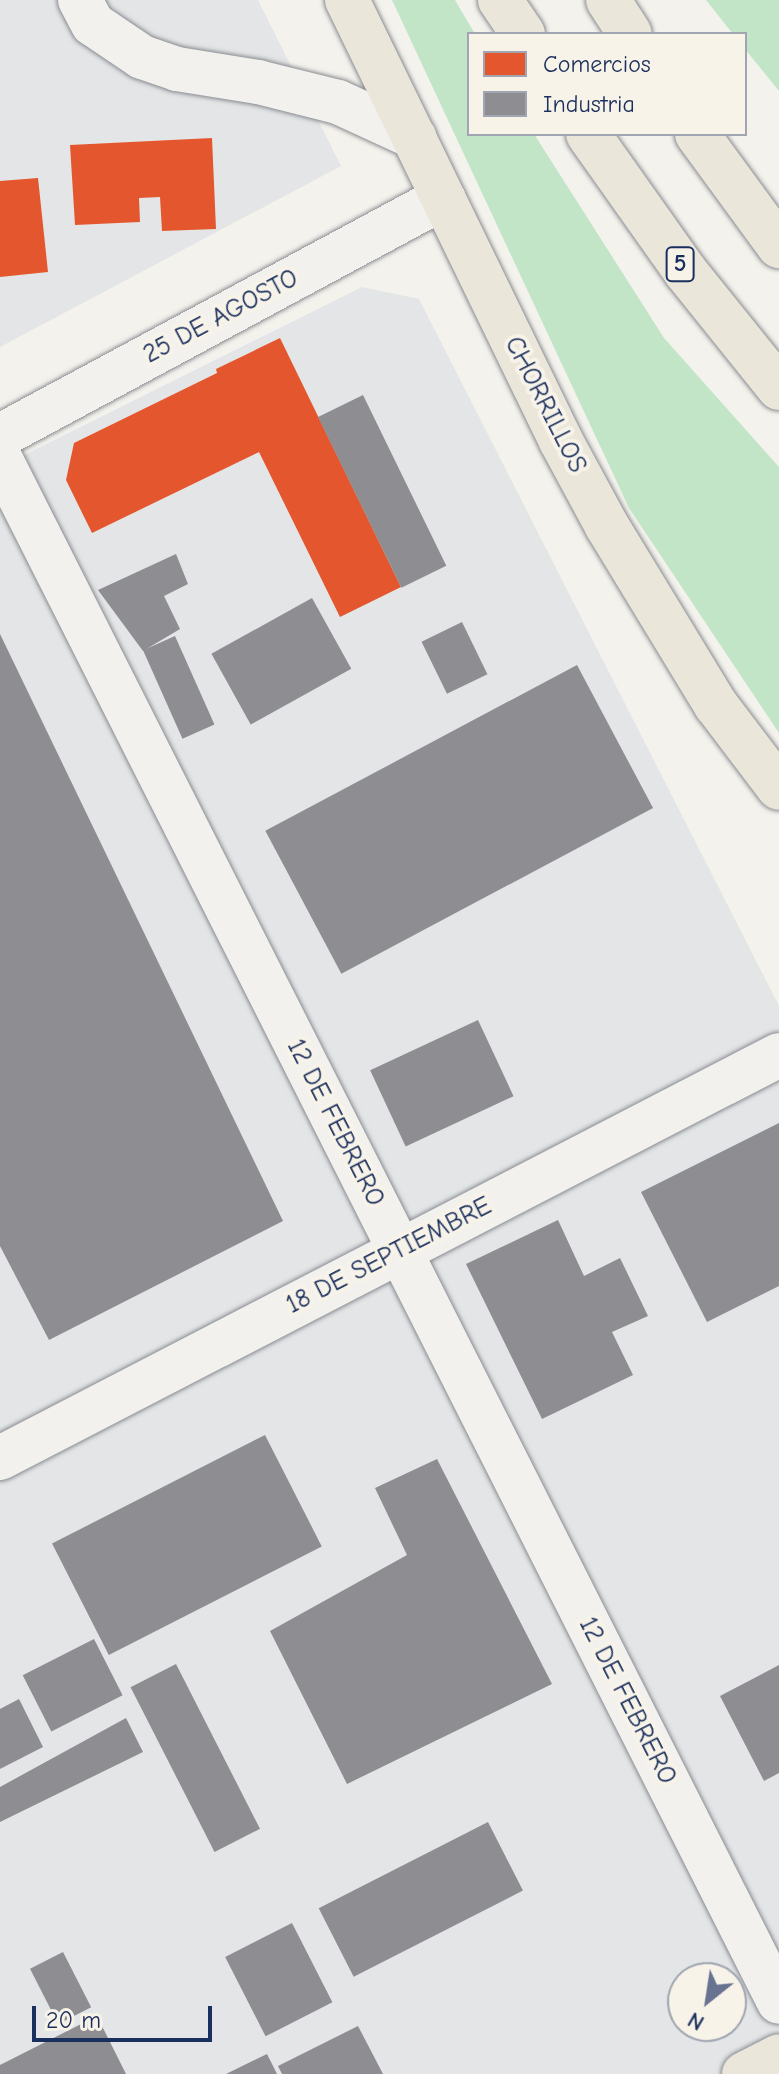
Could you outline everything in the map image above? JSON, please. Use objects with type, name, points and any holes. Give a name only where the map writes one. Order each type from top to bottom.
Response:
[{"type":"main road","name":"CHORRILLOS","points":[[347,0],[561,441],[643,590],[716,705],[779,788]]},
{"type":"main road","points":[[500,0],[522,32]]},
{"type":"main road","points":[[608,0],[629,32]]},
{"type":"main road","name":"5","points":[[589,136],[685,271],[779,388]]},
{"type":"main road","points":[[698,136],[779,246]]},
{"type":"main road","points":[[744,2074],[779,2056]]},
{"type":"street","points":[[80,0],[93,24],[142,57],[177,69],[258,82],[338,102],[414,137]]},
{"type":"street","name":"25 DE AGOSTO","points":[[0,436],[443,198]]},
{"type":"street","name":"12 DE FEBRERO","points":[[0,458],[779,2002]]},
{"type":"street","name":"18 DE SEPTIEMBRE","points":[[0,1458],[779,1055]]},
{"type":"shaded area","points":[[0,0],[258,0],[341,166],[0,347]]},
{"type":"shaded area","points":[[362,287],[419,299],[779,1006],[779,2074],[0,2074],[0,467]]},
{"type":"green space","points":[[392,0],[455,0],[474,32],[467,32],[467,136],[535,136],[664,338],[779,467],[779,733],[629,508]]},
{"type":"green space","points":[[706,0],[779,0],[779,91],[747,51],[747,32],[731,32]]},
{"type":"building: Comercios","points":[[212,138],[216,229],[162,231],[160,197],[139,198],[140,222],[75,225],[70,145]]},
{"type":"building: Comercios","points":[[38,178],[48,272],[0,277],[0,181]]},
{"type":"building: Comercios","points":[[280,338],[401,587],[340,617],[259,452],[92,533],[66,480],[74,443],[217,373],[216,369]]},
{"type":"building: Industria","points":[[363,395],[446,566],[401,588],[318,417]]},
{"type":"building: Industria","points":[[176,554],[188,584],[164,596],[180,629],[143,651],[98,590]]},
{"type":"building: Industria","points":[[312,598],[351,669],[251,725],[211,654]]},
{"type":"building: Industria","points":[[462,622],[487,674],[447,694],[422,642]]},
{"type":"building: Industria","points":[[0,634],[283,1221],[49,1340],[0,1246]]},
{"type":"building: Industria","points":[[175,636],[214,725],[182,739],[143,650]]},
{"type":"building: Industria","points":[[577,665],[653,808],[341,974],[265,831]]},
{"type":"building: Industria","points":[[478,1020],[513,1096],[406,1146],[370,1070]]},
{"type":"building: Industria","points":[[779,1123],[779,1286],[707,1322],[641,1192]]},
{"type":"building: Industria","points":[[558,1220],[584,1276],[620,1258],[648,1316],[612,1332],[633,1375],[542,1419],[466,1264]]},
{"type":"building: Industria","points":[[265,1435],[322,1546],[109,1655],[52,1544]]},
{"type":"building: Industria","points":[[437,1459],[552,1684],[347,1784],[270,1631],[407,1555],[375,1488]]},
{"type":"building: Industria","points":[[94,1639],[123,1695],[51,1731],[23,1675]]},
{"type":"building: Industria","points":[[176,1664],[260,1829],[215,1852],[131,1687]]},
{"type":"building: Industria","points":[[779,1665],[779,1773],[764,1781],[720,1696]]},
{"type":"building: Industria","points":[[19,1699],[43,1747],[0,1769],[0,1709]]},
{"type":"building: Industria","points":[[126,1718],[143,1752],[0,1822],[0,1787]]},
{"type":"building: Industria","points":[[488,1822],[523,1891],[354,1977],[319,1908]]},
{"type":"building: Industria","points":[[292,1923],[332,2002],[266,2036],[225,1957]]},
{"type":"building: Industria","points":[[63,1952],[91,2007],[58,2024],[30,1969]]},
{"type":"building: Industria","points":[[97,2016],[126,2074],[0,2074],[0,2065]]},
{"type":"building: Industria","points":[[358,2026],[383,2074],[282,2074],[278,2066]]},
{"type":"building: Industria","points":[[267,2054],[277,2074],[226,2074]]}]
